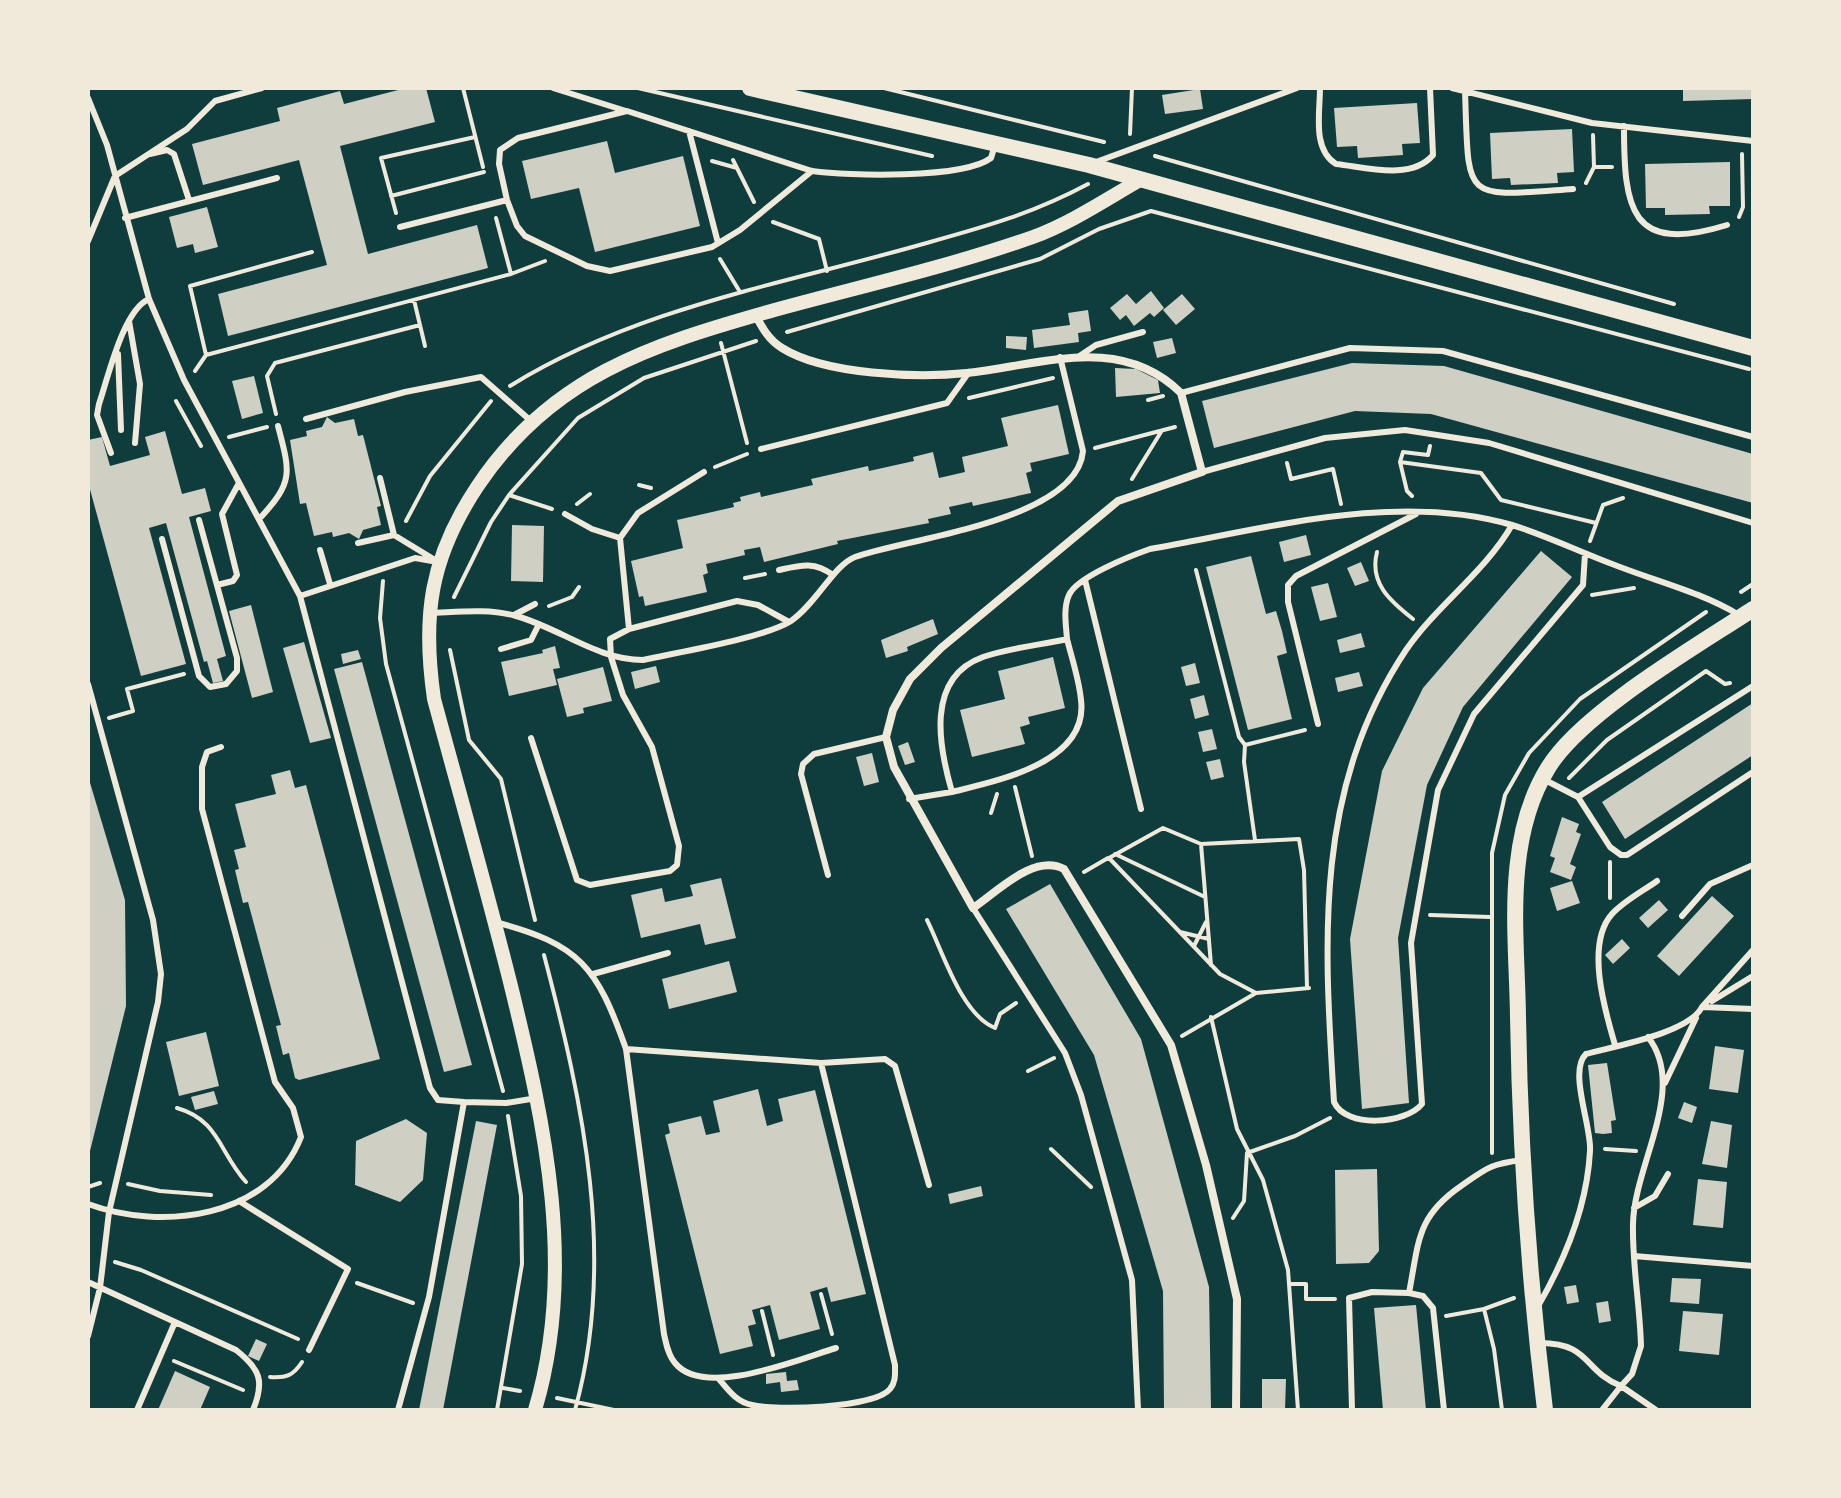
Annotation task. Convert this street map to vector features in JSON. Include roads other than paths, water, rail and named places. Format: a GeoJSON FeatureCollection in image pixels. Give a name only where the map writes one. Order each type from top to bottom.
{"type":"FeatureCollection","features":[{"type":"Feature","properties":{"kind":"main road"},"geometry":{"type":"LineString","coordinates":[[750,88],[995,141],[1089,165],[1753,348]]}},
{"type":"Feature","properties":{"kind":"main road"},"geometry":{"type":"LineString","coordinates":[[1545,1410],[1531,1292],[1522,1160],[1518,860],[1524,821],[1542,779],[1567,744],[1593,719],[1748,613]]}},
{"type":"Feature","properties":{"kind":"street"},"geometry":{"type":"LineString","coordinates":[[535,1410],[550,1339],[555,1278],[555,1215],[537,1098],[495,922],[434,699],[427,652],[429,613],[438,562],[467,502],[497,457],[531,421],[558,399],[634,355],[756,316],[1034,236],[1140,180]]}},
{"type":"Feature","properties":{"kind":"street"},"geometry":{"type":"LineString","coordinates":[[756,316],[768,337],[800,357],[826,364],[861,370],[969,372],[1060,357],[1078,357],[1139,364],[1181,393],[1202,472],[1118,501],[910,679],[893,710],[886,737],[894,767],[909,799],[973,908],[1040,865],[1055,864],[1072,879],[1171,1045],[1221,1226],[1237,1299],[1236,1410]]}},
{"type":"Feature","properties":{"kind":"lane"},"geometry":{"type":"LineString","coordinates":[[88,241],[115,176],[187,129],[215,101],[262,88]]}},
{"type":"Feature","properties":{"kind":"lane"},"geometry":{"type":"LineString","coordinates":[[553,88],[812,171],[868,176],[974,166],[991,158],[995,141]]}},
{"type":"Feature","properties":{"kind":"lane"},"geometry":{"type":"LineString","coordinates":[[1089,165],[1297,88]]}},
{"type":"Feature","properties":{"kind":"lane"},"geometry":{"type":"LineString","coordinates":[[1320,88],[1320,145],[1329,160],[1336,164],[1401,170],[1420,166],[1433,155],[1430,88]]}},
{"type":"Feature","properties":{"kind":"lane"},"geometry":{"type":"LineString","coordinates":[[1452,88],[1592,123],[1753,141]]}},
{"type":"Feature","properties":{"kind":"lane"},"geometry":{"type":"LineString","coordinates":[[1465,91],[1470,176],[1484,191],[1496,194],[1573,189]]}},
{"type":"Feature","properties":{"kind":"lane"},"geometry":{"type":"LineString","coordinates":[[88,98],[115,176],[149,299],[184,380],[215,441],[261,517],[300,596],[355,795],[426,1078],[438,1100],[506,1103],[537,1098]]}},
{"type":"Feature","properties":{"kind":"lane"},"geometry":{"type":"LineString","coordinates":[[627,111],[505,143],[500,150],[499,164],[507,200],[517,226],[525,236],[587,266],[610,271],[715,245],[740,230],[812,171]]}},
{"type":"Feature","properties":{"kind":"lane"},"geometry":{"type":"LineString","coordinates":[[1624,126],[1626,177],[1638,220],[1660,232],[1675,233],[1704,232],[1727,225]]}},
{"type":"Feature","properties":{"kind":"lane"},"geometry":{"type":"LineString","coordinates":[[689,131],[715,245]]}},
{"type":"Feature","properties":{"kind":"lane"},"geometry":{"type":"LineString","coordinates":[[147,154],[167,150],[174,154],[189,200]]}},
{"type":"Feature","properties":{"kind":"lane"},"geometry":{"type":"LineString","coordinates":[[125,218],[277,178]]}},
{"type":"Feature","properties":{"kind":"lane"},"geometry":{"type":"LineString","coordinates":[[400,227],[507,200]]}},
{"type":"Feature","properties":{"kind":"lane"},"geometry":{"type":"LineString","coordinates":[[111,453],[97,415],[129,321],[138,306],[149,299]]}},
{"type":"Feature","properties":{"kind":"lane"},"geometry":{"type":"LineString","coordinates":[[129,321],[140,384],[135,443]]}},
{"type":"Feature","properties":{"kind":"lane"},"geometry":{"type":"LineString","coordinates":[[1078,357],[1096,345],[1143,332]]}},
{"type":"Feature","properties":{"kind":"lane"},"geometry":{"type":"LineString","coordinates":[[119,345],[121,430]]}},
{"type":"Feature","properties":{"kind":"lane"},"geometry":{"type":"LineString","coordinates":[[1181,393],[1350,348],[1443,351],[1753,437]]}},
{"type":"Feature","properties":{"kind":"lane"},"geometry":{"type":"LineString","coordinates":[[429,613],[483,611],[514,615],[611,657],[643,660],[789,622],[821,595],[845,562],[1001,520],[1038,502],[1071,478],[1082,462],[1083,451],[1060,357]]}},
{"type":"Feature","properties":{"kind":"lane"},"geometry":{"type":"LineString","coordinates":[[761,449],[947,403],[969,372]]}},
{"type":"Feature","properties":{"kind":"lane"},"geometry":{"type":"LineString","coordinates":[[306,419],[472,378],[488,380],[531,421]]}},
{"type":"Feature","properties":{"kind":"lane"},"geometry":{"type":"LineString","coordinates":[[261,517],[288,480],[290,471],[278,426]]}},
{"type":"Feature","properties":{"kind":"lane"},"geometry":{"type":"LineString","coordinates":[[1202,472],[1284,448],[1383,430],[1460,437],[1753,523]]}},
{"type":"Feature","properties":{"kind":"lane"},"geometry":{"type":"LineString","coordinates":[[629,629],[620,538],[638,513],[704,472]]}},
{"type":"Feature","properties":{"kind":"lane"},"geometry":{"type":"LineString","coordinates":[[380,478],[396,536]]}},
{"type":"Feature","properties":{"kind":"lane"},"geometry":{"type":"LineString","coordinates":[[217,585],[233,581],[237,575],[222,514],[239,483]]}},
{"type":"Feature","properties":{"kind":"lane"},"geometry":{"type":"LineString","coordinates":[[1318,724],[1288,602],[1288,585],[1296,576],[1419,512]]}},
{"type":"Feature","properties":{"kind":"lane"},"geometry":{"type":"LineString","coordinates":[[909,799],[1013,777],[1044,761],[1075,730],[1082,701],[1067,639],[1066,606],[1069,593],[1085,580],[1150,549],[1345,518],[1419,512],[1512,525],[1660,583],[1748,613]]}},
{"type":"Feature","properties":{"kind":"lane"},"geometry":{"type":"LineString","coordinates":[[565,514],[592,529],[620,538]]}},
{"type":"Feature","properties":{"kind":"lane"},"geometry":{"type":"LineString","coordinates":[[162,539],[197,670],[203,681],[215,687],[226,684],[237,671],[237,658],[199,520]]}},
{"type":"Feature","properties":{"kind":"lane"},"geometry":{"type":"LineString","coordinates":[[1512,525],[1409,647],[1378,698],[1352,756],[1339,808],[1329,884],[1327,987],[1334,1102],[1340,1113],[1353,1120],[1399,1116],[1415,1112],[1422,1104],[1411,943],[1438,790],[1474,714],[1583,585],[1585,554]]}},
{"type":"Feature","properties":{"kind":"lane"},"geometry":{"type":"LineString","coordinates":[[358,543],[396,536],[438,562]]}},
{"type":"Feature","properties":{"kind":"lane"},"geometry":{"type":"LineString","coordinates":[[320,550],[330,584]]}},
{"type":"Feature","properties":{"kind":"lane"},"geometry":{"type":"LineString","coordinates":[[300,596],[415,558],[438,562]]}},
{"type":"Feature","properties":{"kind":"lane"},"geometry":{"type":"LineString","coordinates":[[779,570],[808,564],[823,567],[833,575]]}},
{"type":"Feature","properties":{"kind":"lane"},"geometry":{"type":"LineString","coordinates":[[1085,580],[1141,809]]}},
{"type":"Feature","properties":{"kind":"lane"},"geometry":{"type":"LineString","coordinates":[[531,738],[577,880],[590,885],[670,871],[677,865],[679,846],[652,747],[623,695],[611,657],[610,639],[629,629],[737,601],[758,605],[789,622]]}},
{"type":"Feature","properties":{"kind":"lane"},"geometry":{"type":"LineString","coordinates":[[514,615],[535,604]]}},
{"type":"Feature","properties":{"kind":"lane"},"geometry":{"type":"LineString","coordinates":[[501,649],[531,640],[539,624]]}},
{"type":"Feature","properties":{"kind":"lane"},"geometry":{"type":"LineString","coordinates":[[952,792],[938,725],[943,701],[955,678],[969,663],[984,656],[1067,639]]}},
{"type":"Feature","properties":{"kind":"lane"},"geometry":{"type":"LineString","coordinates":[[88,684],[153,920],[161,974],[109,1212],[100,1288],[88,1336]]}},
{"type":"Feature","properties":{"kind":"lane"},"geometry":{"type":"LineString","coordinates":[[1578,797],[1753,686]]}},
{"type":"Feature","properties":{"kind":"lane"},"geometry":{"type":"LineString","coordinates":[[828,875],[801,774],[803,764],[814,754],[886,737]]}},
{"type":"Feature","properties":{"kind":"lane"},"geometry":{"type":"LineString","coordinates":[[88,1204],[137,1218],[168,1218],[239,1201],[256,1192],[292,1156],[301,1137],[301,1127],[275,1082],[202,809],[202,767],[207,752],[221,747]]}},
{"type":"Feature","properties":{"kind":"lane"},"geometry":{"type":"LineString","coordinates":[[1542,779],[1578,797],[1610,847],[1621,855],[1627,855],[1753,772]]}},
{"type":"Feature","properties":{"kind":"lane"},"geometry":{"type":"LineString","coordinates":[[1682,916],[1710,884],[1753,865]]}},
{"type":"Feature","properties":{"kind":"lane"},"geometry":{"type":"LineString","coordinates":[[1615,1045],[1598,970],[1602,936],[1610,916],[1657,881]]}},
{"type":"Feature","properties":{"kind":"lane"},"geometry":{"type":"LineString","coordinates":[[973,908],[1065,1053],[1081,1095],[1135,1293],[1138,1410]]}},
{"type":"Feature","properties":{"kind":"lane"},"geometry":{"type":"LineString","coordinates":[[495,922],[539,933],[568,948],[593,974],[626,1049],[668,1348],[673,1361],[689,1374],[719,1379],[836,1348]]}},
{"type":"Feature","properties":{"kind":"lane"},"geometry":{"type":"LineString","coordinates":[[1602,1410],[1632,1374],[1641,1346],[1640,1297],[1634,1256],[1634,1208],[1665,1084],[1702,1007],[1753,950]]}},
{"type":"Feature","properties":{"kind":"lane"},"geometry":{"type":"LineString","coordinates":[[593,974],[668,953]]}},
{"type":"Feature","properties":{"kind":"lane"},"geometry":{"type":"LineString","coordinates":[[1702,1007],[1753,976]]}},
{"type":"Feature","properties":{"kind":"lane"},"geometry":{"type":"LineString","coordinates":[[1702,1007],[1753,1009]]}},
{"type":"Feature","properties":{"kind":"lane"},"geometry":{"type":"LineString","coordinates":[[1534,1315],[1573,1241],[1591,1149],[1580,1077],[1581,1058],[1696,1018]]}},
{"type":"Feature","properties":{"kind":"lane"},"geometry":{"type":"LineString","coordinates":[[1648,1037],[1660,1052],[1665,1084]]}},
{"type":"Feature","properties":{"kind":"lane"},"geometry":{"type":"LineString","coordinates":[[626,1049],[821,1063],[885,1059],[895,1066],[929,1185]]}},
{"type":"Feature","properties":{"kind":"lane"},"geometry":{"type":"LineString","coordinates":[[719,1379],[736,1399],[750,1405],[778,1409],[871,1401],[889,1390],[894,1383],[895,1365],[821,1063]]}},
{"type":"Feature","properties":{"kind":"lane"},"geometry":{"type":"LineString","coordinates":[[398,1410],[426,1307],[464,1102]]}},
{"type":"Feature","properties":{"kind":"lane"},"geometry":{"type":"LineString","coordinates":[[1409,1293],[1422,1229],[1436,1204],[1492,1164],[1522,1160]]}},
{"type":"Feature","properties":{"kind":"lane"},"geometry":{"type":"LineString","coordinates":[[1634,1208],[1655,1196],[1668,1174]]}},
{"type":"Feature","properties":{"kind":"lane"},"geometry":{"type":"LineString","coordinates":[[239,1201],[346,1266],[345,1279],[310,1348]]}},
{"type":"Feature","properties":{"kind":"lane"},"geometry":{"type":"LineString","coordinates":[[1634,1256],[1753,1266]]}},
{"type":"Feature","properties":{"kind":"lane"},"geometry":{"type":"LineString","coordinates":[[88,1282],[236,1350],[254,1364],[261,1376],[261,1391],[253,1410]]}},
{"type":"Feature","properties":{"kind":"lane"},"geometry":{"type":"LineString","coordinates":[[1352,1410],[1349,1298],[1372,1292],[1409,1293],[1428,1300],[1436,1318],[1444,1410]]}},
{"type":"Feature","properties":{"kind":"lane"},"geometry":{"type":"LineString","coordinates":[[137,1410],[175,1322]]}},
{"type":"Feature","properties":{"kind":"lane"},"geometry":{"type":"LineString","coordinates":[[1537,1343],[1569,1345],[1580,1351],[1606,1380],[1621,1386],[1656,1410]]}}]}
